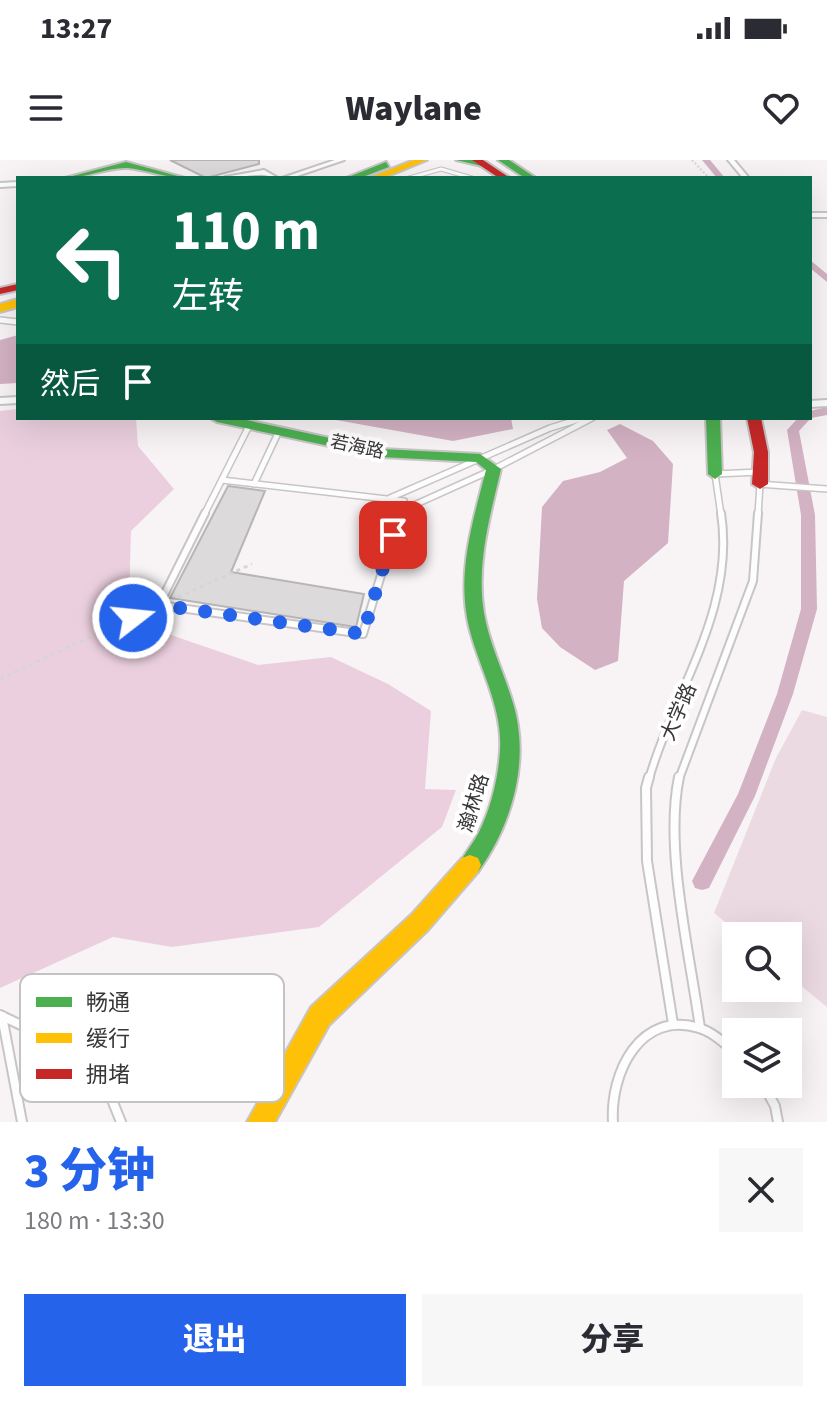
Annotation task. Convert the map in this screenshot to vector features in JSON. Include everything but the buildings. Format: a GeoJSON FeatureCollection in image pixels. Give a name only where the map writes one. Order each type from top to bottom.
{"type":"FeatureCollection","features":[{"type":"Feature","properties":{"kind":"main road"},"geometry":{"type":"LineString","coordinates":[[356,176],[398,160]]}},
{"type":"Feature","properties":{"kind":"main road"},"geometry":{"type":"LineString","coordinates":[[379,176],[422,160]]}},
{"type":"Feature","properties":{"kind":"main road"},"geometry":{"type":"LineString","coordinates":[[461,160],[500,176]]}},
{"type":"Feature","properties":{"kind":"main road"},"geometry":{"type":"LineString","coordinates":[[503,160],[528,176]]}},
{"type":"Feature","properties":{"kind":"main road"},"geometry":{"type":"LineString","coordinates":[[79,176],[126,165],[172,176]]}},
{"type":"Feature","properties":{"kind":"main road","name":"若海路"},"geometry":{"type":"LineString","coordinates":[[228,420],[405,457],[487,464]]}},
{"type":"Feature","properties":{"kind":"main road","name":"大学路"},"geometry":{"type":"LineString","coordinates":[[713,420],[715,474]]}},
{"type":"Feature","properties":{"kind":"main road","name":"大学路"},"geometry":{"type":"LineString","coordinates":[[754,420],[761,478]]}},
{"type":"Feature","properties":{"kind":"main road","name":"瀚林路"},"geometry":{"type":"LineString","coordinates":[[284,1080],[320,1016],[420,922],[483,850],[505,789],[510,733],[475,613],[474,546],[487,464]]}},
{"type":"Feature","properties":{"kind":"main road","name":"瀚林路"},"geometry":{"type":"LineString","coordinates":[[260,1122],[271,1102]]}},
{"type":"Feature","properties":{"kind":"street"},"geometry":{"type":"LineString","coordinates":[[291,176],[341,160]]}},
{"type":"Feature","properties":{"kind":"street"},"geometry":{"type":"LineString","coordinates":[[731,160],[744,176]]}},
{"type":"Feature","properties":{"kind":"street"},"geometry":{"type":"LineString","coordinates":[[235,176],[264,172],[271,176]]}},
{"type":"Feature","properties":{"kind":"lane"},"geometry":{"type":"LineString","coordinates":[[417,176],[443,169],[477,167]]}},
{"type":"Feature","properties":{"kind":"lane"},"geometry":{"type":"LineString","coordinates":[[401,511],[487,464],[579,420]]}},
{"type":"Feature","properties":{"kind":"lane"},"geometry":{"type":"LineString","coordinates":[[387,499],[487,464],[587,420]]}},
{"type":"Feature","properties":{"kind":"lane"},"geometry":{"type":"LineString","coordinates":[[222,480],[404,501],[363,634],[159,605],[250,424]]}},
{"type":"Feature","properties":{"kind":"lane"},"geometry":{"type":"LineString","coordinates":[[254,484],[279,431]]}},
{"type":"Feature","properties":{"kind":"lane"},"geometry":{"type":"LineString","coordinates":[[715,474],[827,489]]}},
{"type":"Feature","properties":{"kind":"lane","name":"大学路"},"geometry":{"type":"LineString","coordinates":[[673,1024],[647,861],[646,788],[659,743],[696,667],[709,629],[726,545],[715,474]]}},
{"type":"Feature","properties":{"kind":"lane","name":"大学路"},"geometry":{"type":"LineString","coordinates":[[700,1028],[677,860],[674,801],[682,762],[753,581],[761,478]]}},
{"type":"Feature","properties":{"kind":"lane"},"geometry":{"type":"LineString","coordinates":[[1,1015],[22,1122]]}},
{"type":"Feature","properties":{"kind":"lane"},"geometry":{"type":"LineString","coordinates":[[1,1015],[20,1024]]}},
{"type":"Feature","properties":{"kind":"lane"},"geometry":{"type":"LineString","coordinates":[[613,1122],[615,1085],[628,1049],[650,1032],[673,1024],[700,1028],[722,1043]]}},
{"type":"Feature","properties":{"kind":"lane"},"geometry":{"type":"LineString","coordinates":[[771,1098],[778,1122]]}},
{"type":"Feature","properties":{"kind":"lane"},"geometry":{"type":"LineString","coordinates":[[113,1102],[121,1122]]}},
{"type":"Feature","properties":{"kind":"path"},"geometry":{"type":"LineString","coordinates":[[692,160],[707,176]]}},
{"type":"Feature","properties":{"kind":"path"},"geometry":{"type":"LineString","coordinates":[[0,679],[252,564]]}},
{"type":"Feature","properties":{"kind":"shaded area"},"geometry":{"type":"Polygon","coordinates":[[[16,336],[16,383],[0,384],[0,340],[16,336]]]}},
{"type":"Feature","properties":{"kind":"shaded area"},"geometry":{"type":"Polygon","coordinates":[[[16,409],[16,420],[136,420],[138,446],[174,489],[131,531],[129,601],[142,625],[258,665],[331,657],[388,684],[431,711],[425,789],[456,790],[442,827],[319,927],[172,947],[113,937],[31,974],[20,974],[20,979],[0,988],[0,411],[16,409]]]}},
{"type":"Feature","properties":{"kind":"shaded area"},"geometry":{"type":"Polygon","coordinates":[[[336,420],[511,420],[513,429],[453,441],[336,420]]]}},
{"type":"Feature","properties":{"kind":"shaded area"},"geometry":{"type":"Polygon","coordinates":[[[620,424],[653,441],[673,464],[668,543],[624,581],[618,661],[595,670],[560,647],[542,628],[537,599],[542,507],[563,481],[600,472],[627,458],[607,430],[620,424]]]}},
{"type":"Feature","properties":{"kind":"shaded area"},"geometry":{"type":"Polygon","coordinates":[[[802,710],[827,717],[827,1007],[802,986],[802,922],[725,922],[714,913],[776,758],[802,710]]]}},
{"type":"Feature","properties":{"kind":"waterway"},"geometry":{"type":"LineString","coordinates":[[706,160],[719,176]]}},
{"type":"Feature","properties":{"kind":"waterway"},"geometry":{"type":"LineString","coordinates":[[812,265],[827,279]]}},
{"type":"Feature","properties":{"kind":"waterway"},"geometry":{"type":"LineString","coordinates":[[812,415],[827,411]]}},
{"type":"Feature","properties":{"kind":"waterway"},"geometry":{"type":"LineString","coordinates":[[702,881],[746,796],[785,694],[809,609],[808,515],[793,430],[803,420]]}},
{"type":"Feature","properties":{"kind":"traffic: fast"},"geometry":{"type":"LineString","coordinates":[[461,160],[482,163]]}},
{"type":"Feature","properties":{"kind":"traffic: fast"},"geometry":{"type":"LineString","coordinates":[[503,160],[528,176]]}},
{"type":"Feature","properties":{"kind":"traffic: fast"},"geometry":{"type":"LineString","coordinates":[[79,176],[126,165],[172,176]]}},
{"type":"Feature","properties":{"kind":"traffic: fast"},"geometry":{"type":"LineString","coordinates":[[356,176],[386,165]]}},
{"type":"Feature","properties":{"kind":"traffic: fast"},"geometry":{"type":"LineString","coordinates":[[226,420],[381,453],[480,458],[494,469],[474,559],[473,596],[478,629],[507,717],[509,765],[495,820],[470,865]]}},
{"type":"Feature","properties":{"kind":"traffic: fast"},"geometry":{"type":"LineString","coordinates":[[713,420],[715,474]]}},
{"type":"Feature","properties":{"kind":"traffic: slow"},"geometry":{"type":"LineString","coordinates":[[379,176],[422,160]]}},
{"type":"Feature","properties":{"kind":"traffic: slow"},"geometry":{"type":"LineString","coordinates":[[0,308],[16,304]]}},
{"type":"Feature","properties":{"kind":"traffic: slow"},"geometry":{"type":"LineString","coordinates":[[284,1080],[320,1016],[420,922],[470,865]]}},
{"type":"Feature","properties":{"kind":"traffic: slow"},"geometry":{"type":"LineString","coordinates":[[260,1122],[271,1102]]}},
{"type":"Feature","properties":{"kind":"traffic: jam"},"geometry":{"type":"LineString","coordinates":[[477,160],[502,176]]}},
{"type":"Feature","properties":{"kind":"traffic: jam"},"geometry":{"type":"LineString","coordinates":[[0,291],[16,287]]}},
{"type":"Feature","properties":{"kind":"traffic: jam"},"geometry":{"type":"LineString","coordinates":[[754,420],[761,452],[760,484]]}},
{"type":"Feature","properties":{"kind":"route"},"geometry":{"type":"LineString","coordinates":[[133,618],[159,605],[363,634],[393,535]]}}]}
